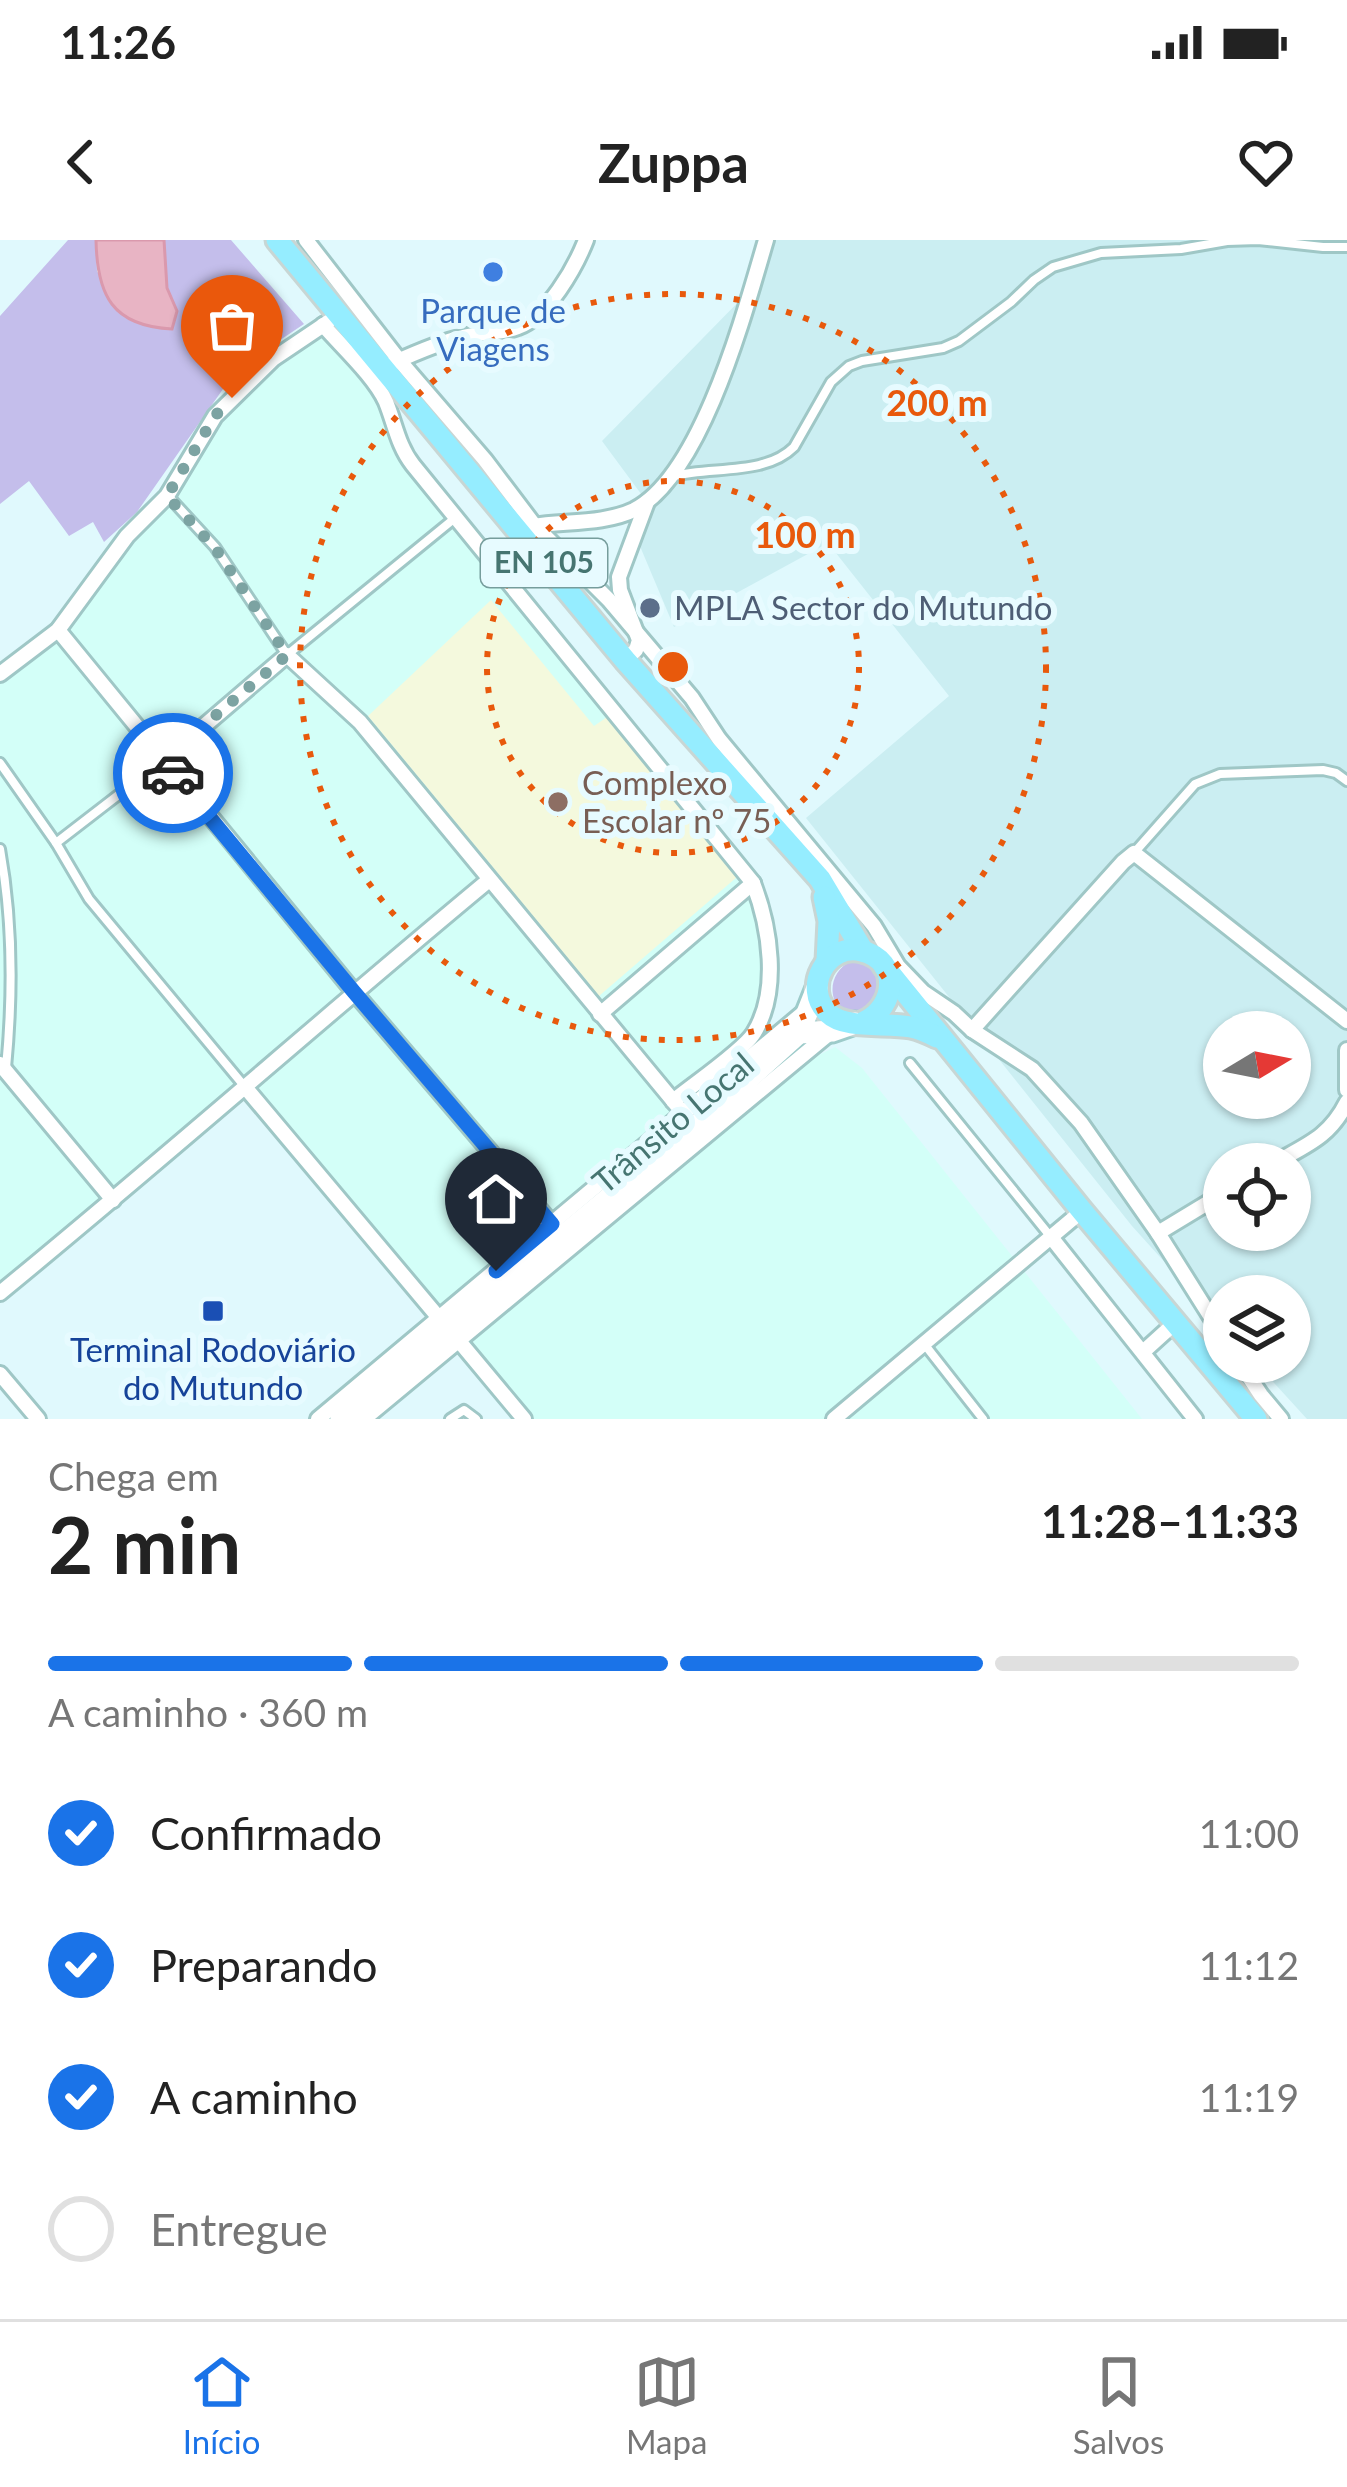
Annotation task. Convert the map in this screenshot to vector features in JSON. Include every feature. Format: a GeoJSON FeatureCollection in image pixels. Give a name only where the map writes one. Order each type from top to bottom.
{"type":"FeatureCollection","features":[{"type":"Feature","properties":{"kind":"main road","name":"EN 105"},"geometry":{"type":"LineString","coordinates":[[277,240],[331,320],[391,364],[527,529],[625,660],[820,879],[863,951]]}},
{"type":"Feature","properties":{"kind":"main road"},"geometry":{"type":"LineString","coordinates":[[820,879],[829,921],[827,962]]}},
{"type":"Feature","properties":{"kind":"main road"},"geometry":{"type":"LineString","coordinates":[[341,1419],[799,1034],[820,971],[837,954],[850,950],[863,951],[884,966],[1256,1419]]}},
{"type":"Feature","properties":{"kind":"main road"},"geometry":{"type":"LineString","coordinates":[[799,1034],[860,1023],[883,1010],[890,988],[884,966]]}},
{"type":"Feature","properties":{"kind":"main road"},"geometry":{"type":"LineString","coordinates":[[817,988],[820,1002],[841,1021],[911,1027],[944,1040]]}},
{"type":"Feature","properties":{"kind":"street"},"geometry":{"type":"LineString","coordinates":[[306,240],[391,364],[456,338],[517,328],[531,320],[576,264],[586,240]]}},
{"type":"Feature","properties":{"kind":"street"},"geometry":{"type":"LineString","coordinates":[[527,529],[630,512],[673,476],[701,426],[743,320],[766,240]]}},
{"type":"Feature","properties":{"kind":"street"},"geometry":{"type":"LineString","coordinates":[[0,674],[58,630],[127,536],[167,496],[215,416],[273,359],[331,320],[386,402],[404,454],[754,883],[770,968],[766,1006],[753,1036],[673,1101]]}},
{"type":"Feature","properties":{"kind":"street"},"geometry":{"type":"LineString","coordinates":[[625,660],[639,640],[619,577],[647,502]]}},
{"type":"Feature","properties":{"kind":"street"},"geometry":{"type":"LineString","coordinates":[[527,529],[609,600],[874,926],[898,966],[923,992],[1032,1070],[1081,1123],[1203,1305]]}},
{"type":"Feature","properties":{"kind":"street"},"geometry":{"type":"LineString","coordinates":[[58,630],[354,992],[552,1224]]}},
{"type":"Feature","properties":{"kind":"street"},"geometry":{"type":"LineString","coordinates":[[163,760],[287,655],[360,722],[684,1114]]}},
{"type":"Feature","properties":{"kind":"street"},"geometry":{"type":"LineString","coordinates":[[972,1030],[1134,853],[1347,1021]]}},
{"type":"Feature","properties":{"kind":"street"},"geometry":{"type":"LineString","coordinates":[[0,1292],[489,880]]}},
{"type":"Feature","properties":{"kind":"street"},"geometry":{"type":"LineString","coordinates":[[600,1014],[754,883]]}},
{"type":"Feature","properties":{"kind":"street","name":"Trânsito Local"},"geometry":{"type":"LineString","coordinates":[[318,1419],[806,1009]]}},
{"type":"Feature","properties":{"kind":"street"},"geometry":{"type":"LineString","coordinates":[[364,1419],[832,1030]]}},
{"type":"Feature","properties":{"kind":"street"},"geometry":{"type":"LineString","coordinates":[[1347,1050],[1347,1090]]}},
{"type":"Feature","properties":{"kind":"street"},"geometry":{"type":"LineString","coordinates":[[2,1070],[113,1200]]}},
{"type":"Feature","properties":{"kind":"street"},"geometry":{"type":"LineString","coordinates":[[245,1088],[439,1318]]}},
{"type":"Feature","properties":{"kind":"street"},"geometry":{"type":"LineString","coordinates":[[1308,1143],[1335,1125],[1347,1102]]}},
{"type":"Feature","properties":{"kind":"street"},"geometry":{"type":"LineString","coordinates":[[1158,1233],[1203,1206]]}},
{"type":"Feature","properties":{"kind":"street"},"geometry":{"type":"LineString","coordinates":[[834,1419],[1082,1210]]}},
{"type":"Feature","properties":{"kind":"street"},"geometry":{"type":"LineString","coordinates":[[1052,1237],[1195,1419]]}},
{"type":"Feature","properties":{"kind":"street"},"geometry":{"type":"LineString","coordinates":[[1143,1352],[1175,1323]]}},
{"type":"Feature","properties":{"kind":"street"},"geometry":{"type":"LineString","coordinates":[[459,1341],[524,1419]]}},
{"type":"Feature","properties":{"kind":"street"},"geometry":{"type":"LineString","coordinates":[[0,1374],[38,1419]]}},
{"type":"Feature","properties":{"kind":"street"},"geometry":{"type":"LineString","coordinates":[[1254,1383],[1281,1419]]}},
{"type":"Feature","properties":{"kind":"lane"},"geometry":{"type":"LineString","coordinates":[[673,476],[754,465],[786,455],[831,382],[849,366],[943,349],[1053,267],[1101,254],[1227,242],[1347,247]]}},
{"type":"Feature","properties":{"kind":"lane"},"geometry":{"type":"LineString","coordinates":[[167,496],[215,548],[287,655],[455,518]]}},
{"type":"Feature","properties":{"kind":"lane"},"geometry":{"type":"LineString","coordinates":[[56,843],[163,760]]}},
{"type":"Feature","properties":{"kind":"lane"},"geometry":{"type":"LineString","coordinates":[[0,764],[89,899],[245,1088]]}},
{"type":"Feature","properties":{"kind":"lane"},"geometry":{"type":"LineString","coordinates":[[1134,853],[1195,784],[1207,777],[1323,770],[1347,781]]}},
{"type":"Feature","properties":{"kind":"lane"},"geometry":{"type":"LineString","coordinates":[[0,849],[12,1009],[2,1070]]}},
{"type":"Feature","properties":{"kind":"lane"},"geometry":{"type":"LineString","coordinates":[[910,1063],[1052,1237]]}},
{"type":"Feature","properties":{"kind":"lane"},"geometry":{"type":"LineString","coordinates":[[924,1344],[983,1419]]}},
{"type":"Feature","properties":{"kind":"lane"},"geometry":{"type":"LineString","coordinates":[[450,1419],[464,1410],[476,1419]]}},
{"type":"Feature","properties":{"kind":"shaded area"},"geometry":{"type":"Polygon","coordinates":[[[68,240],[96,240],[97,272],[177,311],[167,288],[164,240],[231,240],[304,324],[237,369],[137,512],[104,542],[93,522],[69,536],[29,481],[0,504],[0,316],[68,240]]]}},
{"type":"Feature","properties":{"kind":"shaded area"},"geometry":{"type":"Polygon","coordinates":[[[96,240],[164,240],[167,288],[177,311],[172,329],[135,322],[112,304],[100,277],[96,240]]]}},
{"type":"Feature","properties":{"kind":"shaded area"},"geometry":{"type":"Polygon","coordinates":[[[766,240],[1347,240],[1347,1419],[1307,1419],[1274,1383],[1311,1383],[1311,1275],[1203,1275],[1203,1305],[1132,1226],[806,818],[949,696],[828,543],[674,627],[634,532],[647,502],[602,441],[752,288],[766,240]]]}},
{"type":"Feature","properties":{"kind":"shaded area"},"geometry":{"type":"Polygon","coordinates":[[[323,325],[378,389],[399,443],[744,869],[770,968],[753,1037],[674,1101],[684,1114],[439,1318],[245,1088],[0,1292],[0,674],[58,630],[215,416],[323,325]]]}},
{"type":"Feature","properties":{"kind":"shaded area","name":"Complexo Escolar nº 75"},"geometry":{"type":"Polygon","coordinates":[[[491,600],[594,726],[610,715],[737,877],[599,996],[368,716],[491,600]]]}},
{"type":"Feature","properties":{"kind":"shaded area"},"geometry":{"type":"Polygon","coordinates":[[[853,960],[878,969],[880,1002],[851,1013],[837,1004],[833,986],[842,967],[853,960]]]}},
{"type":"Feature","properties":{"kind":"shaded area"},"geometry":{"type":"Polygon","coordinates":[[[835,1047],[862,1068],[1142,1419],[524,1419],[459,1341],[811,1059],[835,1047]]]}},
{"type":"Feature","properties":{"kind":"way so far"},"geometry":{"type":"LineString","coordinates":[[173,773],[163,760],[287,655],[215,548],[167,496],[215,416],[232,398]]}},
{"type":"Feature","properties":{"kind":"place","name":"Parque de Viagens"},"geometry":{"type":"Point","coordinates":[493,272]}},
{"type":"Feature","properties":{"kind":"place","name":"MPLA Sector do Mutundo"},"geometry":{"type":"Point","coordinates":[650,608]}},
{"type":"Feature","properties":{"kind":"place","name":"Complexo Escolar nº 75"},"geometry":{"type":"Point","coordinates":[558,802]}},
{"type":"Feature","properties":{"kind":"place","name":"Terminal Rodoviário do Mutundo"},"geometry":{"type":"Point","coordinates":[213,1311]}},
{"type":"Feature","properties":{"kind":"route"},"geometry":{"type":"LineString","coordinates":[[173,773],[552,1224],[496,1271]]}}]}
